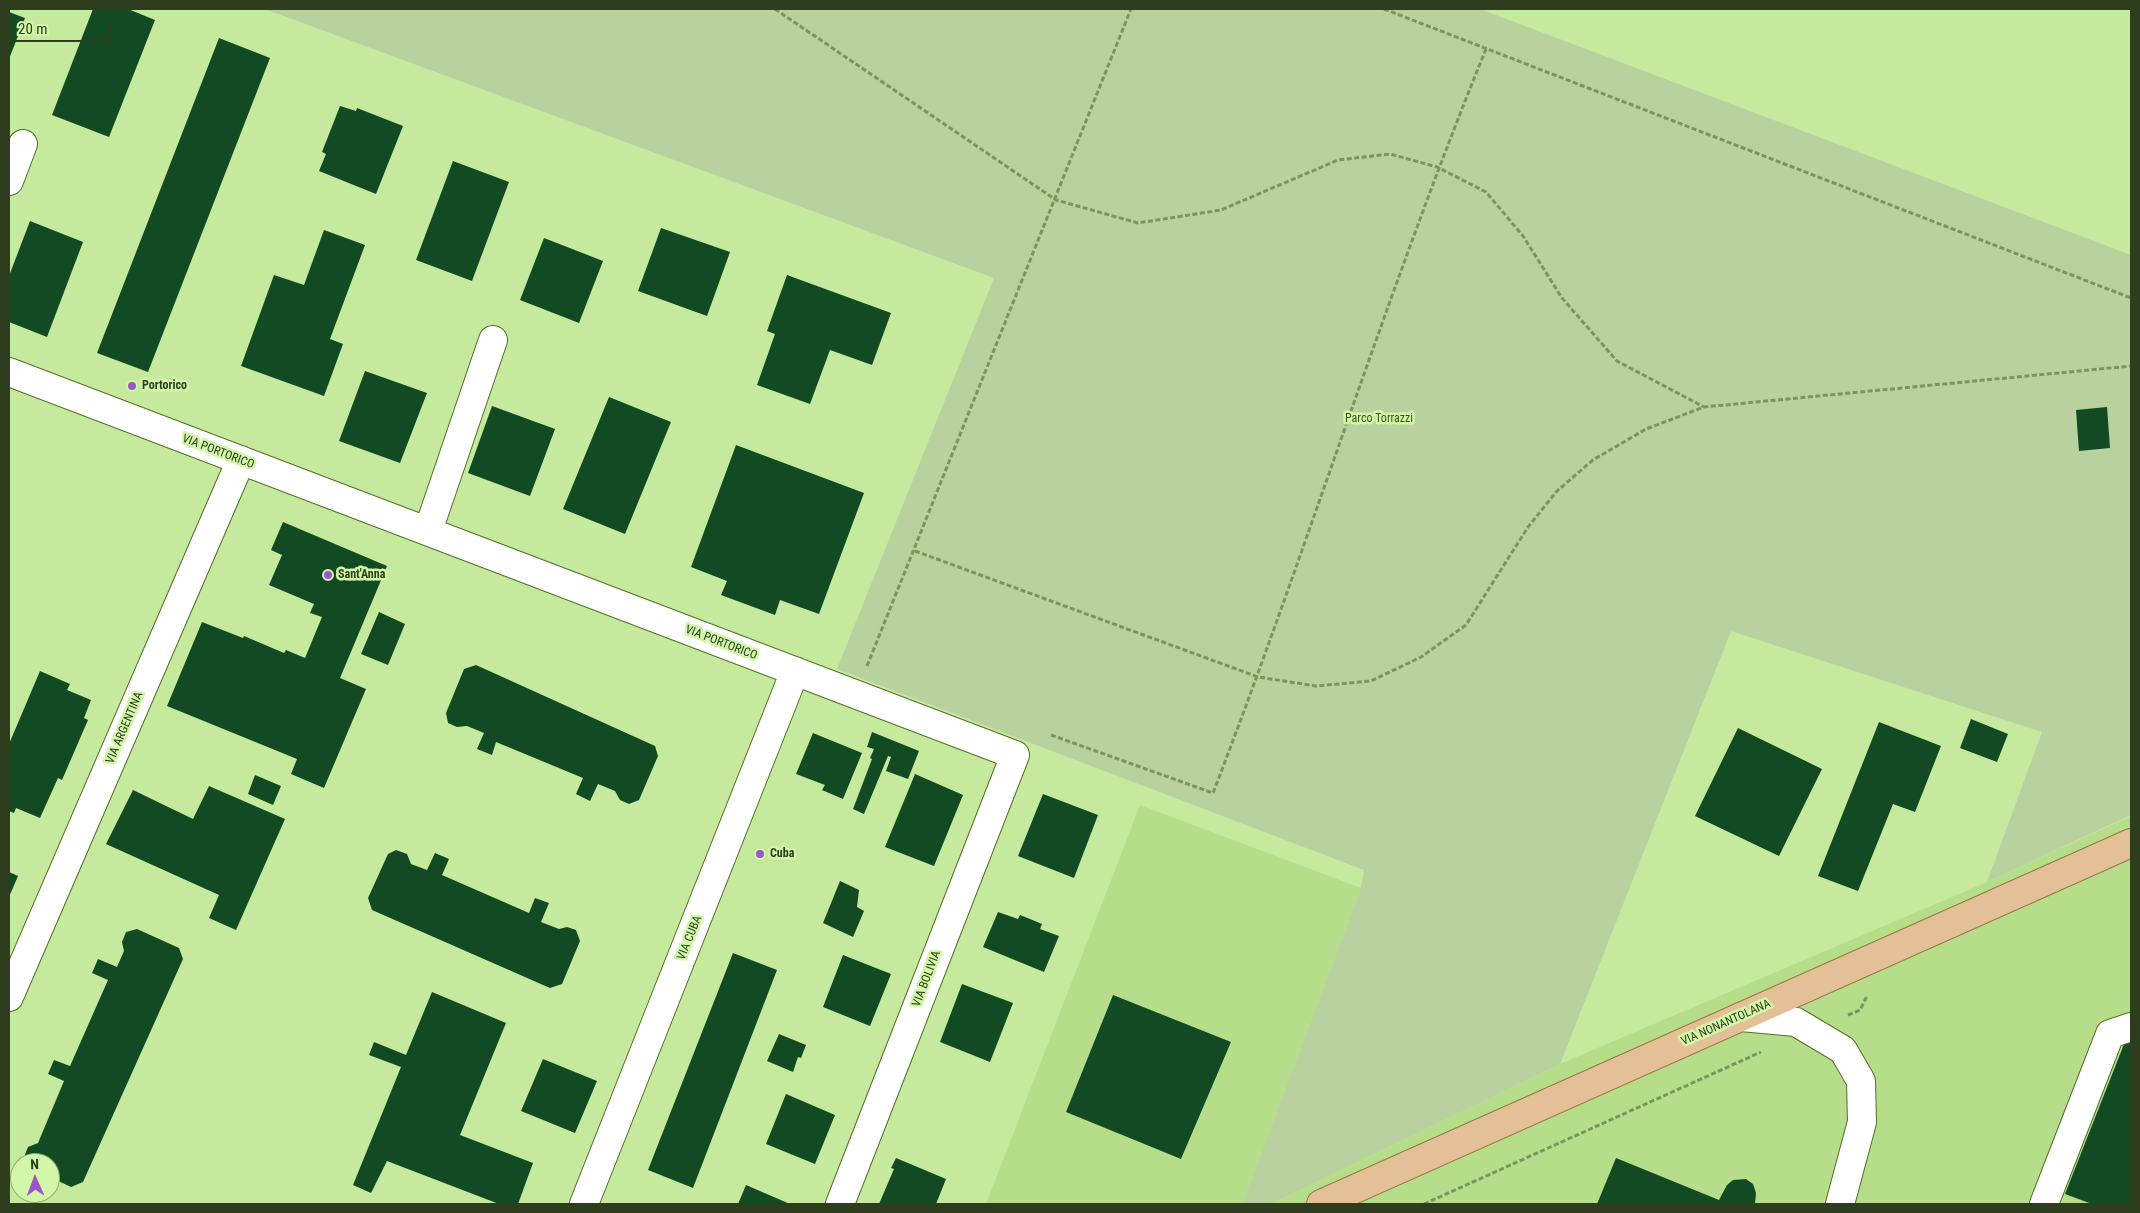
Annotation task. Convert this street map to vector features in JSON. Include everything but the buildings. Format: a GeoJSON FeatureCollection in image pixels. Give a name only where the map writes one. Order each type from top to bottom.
{"type":"FeatureCollection","features":[{"type":"Feature","properties":{"kind":"main road","name":"VIA NONANTOLANA"},"geometry":{"type":"LineString","coordinates":[[1321,1204],[2131,842]]}},
{"type":"Feature","properties":{"kind":"street"},"geometry":{"type":"LineString","coordinates":[[9,181],[23,144]]}},
{"type":"Feature","properties":{"kind":"street"},"geometry":{"type":"LineString","coordinates":[[428,531],[492,340]]}},
{"type":"Feature","properties":{"kind":"street","name":"VIA PORTORICO"},"geometry":{"type":"LineString","coordinates":[[9,372],[1015,755]]}},
{"type":"Feature","properties":{"kind":"street","name":"VIA ARGENTINA"},"geometry":{"type":"LineString","coordinates":[[9,996],[241,460]]}},
{"type":"Feature","properties":{"kind":"street","name":"VIA CUBA"},"geometry":{"type":"LineString","coordinates":[[584,1204],[795,671]]}},
{"type":"Feature","properties":{"kind":"street","name":"VIA BOLIVIA"},"geometry":{"type":"LineString","coordinates":[[840,1204],[1015,755]]}},
{"type":"Feature","properties":{"kind":"street"},"geometry":{"type":"LineString","coordinates":[[1741,1017],[1796,1022],[1843,1050],[1861,1081],[1862,1122],[1840,1204]]}},
{"type":"Feature","properties":{"kind":"street"},"geometry":{"type":"LineString","coordinates":[[2044,1204],[2110,1034],[2131,1027]]}},
{"type":"Feature","properties":{"kind":"path"},"geometry":{"type":"LineString","coordinates":[[775,9],[1056,200],[1138,223],[1221,210],[1338,160],[1390,154],[1438,168],[1486,192],[1523,236],[1562,298],[1617,361],[1704,407]]}},
{"type":"Feature","properties":{"kind":"path"},"geometry":{"type":"LineString","coordinates":[[855,694],[915,551],[1132,9]]}},
{"type":"Feature","properties":{"kind":"path"},"geometry":{"type":"LineString","coordinates":[[1384,9],[2131,298]]}},
{"type":"Feature","properties":{"kind":"path"},"geometry":{"type":"LineString","coordinates":[[1051,735],[1213,793],[1258,677],[1438,168],[1486,49]]}},
{"type":"Feature","properties":{"kind":"path"},"geometry":{"type":"LineString","coordinates":[[915,551],[1258,677],[1316,686],[1371,681],[1421,658],[1466,625],[1528,527],[1557,491],[1593,460],[1646,429],[1704,407],[2131,366]]}},
{"type":"Feature","properties":{"kind":"path"},"geometry":{"type":"LineString","coordinates":[[1810,1030],[1860,1010],[1886,952]]}},
{"type":"Feature","properties":{"kind":"path"},"geometry":{"type":"LineString","coordinates":[[1424,1204],[1765,1050]]}},
{"type":"Feature","properties":{"kind":"shaded area"},"geometry":{"type":"Polygon","coordinates":[[[1140,805],[1361,888],[1242,1204],[986,1204],[1140,805]]]}},
{"type":"Feature","properties":{"kind":"shaded area"},"geometry":{"type":"Polygon","coordinates":[[[2131,816],[2131,1204],[1271,1204],[1560,1064],[1987,882],[2131,816]]]}},
{"type":"Feature","properties":{"kind":"green space","name":"Parco Torrazzi"},"geometry":{"type":"Polygon","coordinates":[[[265,9],[1480,9],[2131,255],[2131,815],[1987,882],[2042,732],[1731,631],[1560,1064],[1271,1204],[1242,1204],[1361,888],[1364,870],[837,669],[994,278],[265,9]]]}},
{"type":"Feature","properties":{"kind":"place","name":"Portorico"},"geometry":{"type":"Point","coordinates":[132,386]}},
{"type":"Feature","properties":{"kind":"place","name":"Sant'Anna"},"geometry":{"type":"Point","coordinates":[328,575]}},
{"type":"Feature","properties":{"kind":"place","name":"Cuba"},"geometry":{"type":"Point","coordinates":[760,854]}}]}
